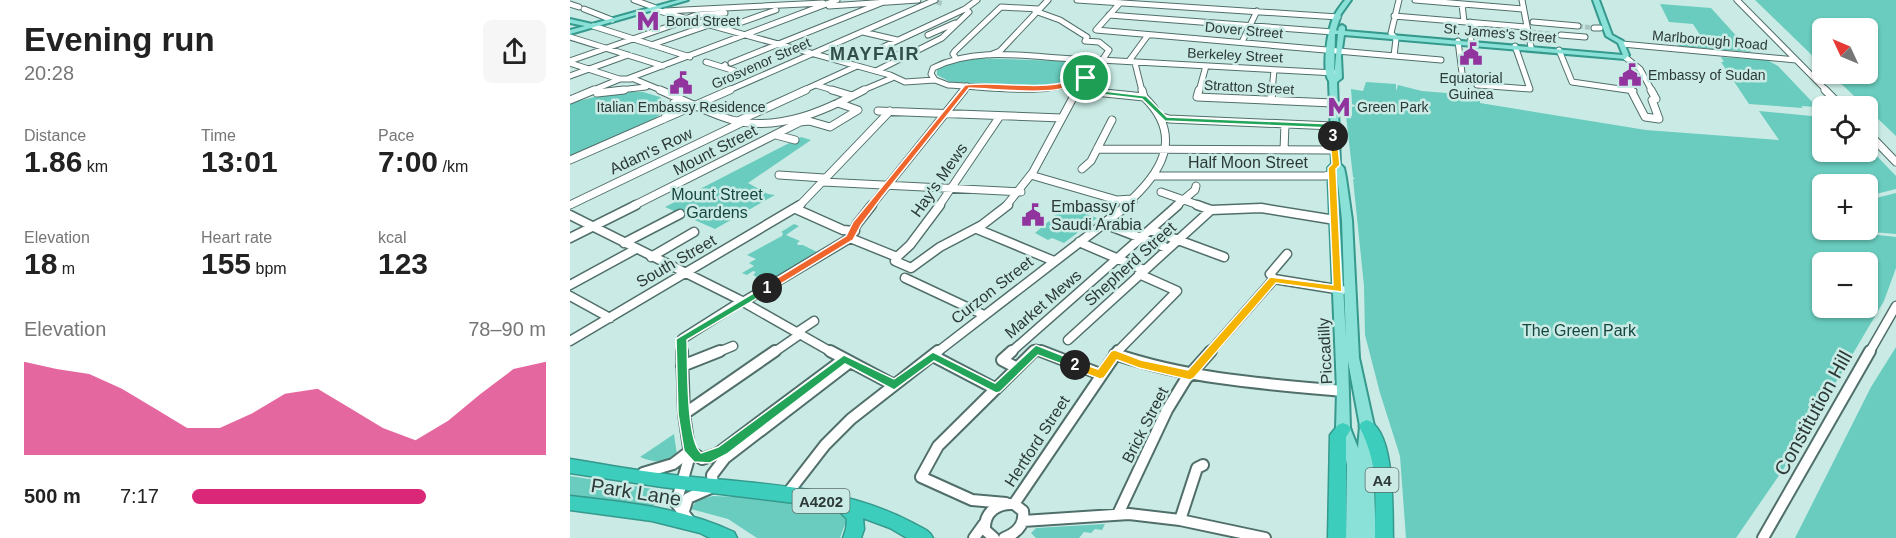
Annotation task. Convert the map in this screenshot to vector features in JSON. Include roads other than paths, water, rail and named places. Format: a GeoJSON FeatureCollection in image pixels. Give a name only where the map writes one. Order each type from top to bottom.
{"type":"FeatureCollection","features":[{"type":"Feature","properties":{"kind":"highway","name":"A4"},"geometry":{"type":"LineString","coordinates":[[1367,426],[1376,436],[1381,467],[1384,538]]}},
{"type":"Feature","properties":{"kind":"highway","name":"A4"},"geometry":{"type":"LineString","coordinates":[[1337,538],[1338,435],[1343,429]]}},
{"type":"Feature","properties":{"kind":"highway","name":"Park Lane"},"geometry":{"type":"LineString","coordinates":[[570,466],[681,483],[787,495],[846,506],[881,516],[924,538]]}},
{"type":"Feature","properties":{"kind":"highway","name":"Park Lane"},"geometry":{"type":"LineString","coordinates":[[570,503],[636,510],[689,519],[718,531],[728,538]]}},
{"type":"Feature","properties":{"kind":"highway","name":"A4202"},"geometry":{"type":"LineString","coordinates":[[846,506],[854,511],[855,516],[852,538]]}},
{"type":"Feature","properties":{"kind":"main road"},"geometry":{"type":"LineString","coordinates":[[570,32],[657,10],[685,0]]}},
{"type":"Feature","properties":{"kind":"main road"},"geometry":{"type":"LineString","coordinates":[[1590,0],[1598,28],[1610,52],[1622,57],[1626,55],[1622,44],[1609,36],[1596,0]]}},
{"type":"Feature","properties":{"kind":"main road","name":"Piccadilly"},"geometry":{"type":"LineString","coordinates":[[1339,73],[1338,17],[1347,2]]}},
{"type":"Feature","properties":{"kind":"main road","name":"Piccadilly"},"geometry":{"type":"LineString","coordinates":[[1343,429],[1347,220],[1336,170],[1333,81],[1330,79],[1329,72],[1329,50],[1347,10],[1347,2]]}},
{"type":"Feature","properties":{"kind":"main road"},"geometry":{"type":"LineString","coordinates":[[570,21],[593,26]]}},
{"type":"Feature","properties":{"kind":"main road","name":"St. James's Street"},"geometry":{"type":"LineString","coordinates":[[1337,32],[1531,47],[1622,57]]}},
{"type":"Feature","properties":{"kind":"main road"},"geometry":{"type":"LineString","coordinates":[[1605,39],[1614,39]]}},
{"type":"Feature","properties":{"kind":"main road","name":"St. James's Street"},"geometry":{"type":"LineString","coordinates":[[1576,52],[1610,52]]}},
{"type":"Feature","properties":{"kind":"main road"},"geometry":{"type":"LineString","coordinates":[[1333,81],[1338,79],[1339,73]]}},
{"type":"Feature","properties":{"kind":"main road","name":"Piccadilly"},"geometry":{"type":"LineString","coordinates":[[1336,170],[1335,220],[1353,358],[1367,426]]}},
{"type":"Feature","properties":{"kind":"main road","name":"A4"},"geometry":{"type":"LineString","coordinates":[[1367,426],[1365,442],[1368,538]]}},
{"type":"Feature","properties":{"kind":"main road","name":"A4"},"geometry":{"type":"LineString","coordinates":[[1343,429],[1351,438],[1354,538]]}},
{"type":"Feature","properties":{"kind":"street"},"geometry":{"type":"LineString","coordinates":[[633,0],[657,10],[890,75],[892,78],[917,83],[934,80],[948,85],[1069,90],[1075,94]]}},
{"type":"Feature","properties":{"kind":"street"},"geometry":{"type":"LineString","coordinates":[[630,79],[837,0]]}},
{"type":"Feature","properties":{"kind":"street"},"geometry":{"type":"LineString","coordinates":[[657,10],[918,0]]}},
{"type":"Feature","properties":{"kind":"street","name":"Grosvenor Street"},"geometry":{"type":"LineString","coordinates":[[570,160],[699,106],[935,0]]}},
{"type":"Feature","properties":{"kind":"street"},"geometry":{"type":"LineString","coordinates":[[906,57],[877,50],[965,9],[977,0]]}},
{"type":"Feature","properties":{"kind":"street"},"geometry":{"type":"LineString","coordinates":[[984,56],[1000,51],[1048,0]]}},
{"type":"Feature","properties":{"kind":"street"},"geometry":{"type":"LineString","coordinates":[[1077,0],[1338,17]]}},
{"type":"Feature","properties":{"kind":"street"},"geometry":{"type":"LineString","coordinates":[[1200,7],[1205,0]]}},
{"type":"Feature","properties":{"kind":"street"},"geometry":{"type":"LineString","coordinates":[[1394,56],[1394,16],[1399,0]]}},
{"type":"Feature","properties":{"kind":"street"},"geometry":{"type":"LineString","coordinates":[[1415,0],[1523,9]]}},
{"type":"Feature","properties":{"kind":"street"},"geometry":{"type":"LineString","coordinates":[[1522,0],[1529,26],[1531,47]]}},
{"type":"Feature","properties":{"kind":"street"},"geometry":{"type":"LineString","coordinates":[[1737,0],[1831,96]]}},
{"type":"Feature","properties":{"kind":"street"},"geometry":{"type":"LineString","coordinates":[[726,65],[883,3]]}},
{"type":"Feature","properties":{"kind":"street"},"geometry":{"type":"LineString","coordinates":[[1109,15],[1120,3]]}},
{"type":"Feature","properties":{"kind":"street"},"geometry":{"type":"LineString","coordinates":[[570,4],[612,20]]}},
{"type":"Feature","properties":{"kind":"street"},"geometry":{"type":"LineString","coordinates":[[1462,4],[1471,43]]}},
{"type":"Feature","properties":{"kind":"street"},"geometry":{"type":"LineString","coordinates":[[955,57],[954,53],[1001,7],[1037,10],[1065,23],[1087,37],[1085,41],[1099,42],[1109,50],[1103,59],[1091,67],[1081,87],[1084,91]]}},
{"type":"Feature","properties":{"kind":"street"},"geometry":{"type":"LineString","coordinates":[[571,64],[696,15],[816,8]]}},
{"type":"Feature","properties":{"kind":"street"},"geometry":{"type":"LineString","coordinates":[[876,71],[942,38],[969,12],[965,9]]}},
{"type":"Feature","properties":{"kind":"street"},"geometry":{"type":"LineString","coordinates":[[725,28],[776,10]]}},
{"type":"Feature","properties":{"kind":"street"},"geometry":{"type":"LineString","coordinates":[[1242,42],[1257,11]]}},
{"type":"Feature","properties":{"kind":"street"},"geometry":{"type":"LineString","coordinates":[[1109,15],[1337,32]]}},
{"type":"Feature","properties":{"kind":"street","name":"Dover Street"},"geometry":{"type":"LineString","coordinates":[[1109,15],[1096,30],[1441,60]]}},
{"type":"Feature","properties":{"kind":"street"},"geometry":{"type":"LineString","coordinates":[[1394,16],[1529,26],[1578,26]]}},
{"type":"Feature","properties":{"kind":"street"},"geometry":{"type":"LineString","coordinates":[[928,35],[959,22]]}},
{"type":"Feature","properties":{"kind":"street"},"geometry":{"type":"LineString","coordinates":[[650,45],[709,25]]}},
{"type":"Feature","properties":{"kind":"street"},"geometry":{"type":"LineString","coordinates":[[593,26],[690,57]]}},
{"type":"Feature","properties":{"kind":"street"},"geometry":{"type":"LineString","coordinates":[[863,32],[898,40]]}},
{"type":"Feature","properties":{"kind":"street"},"geometry":{"type":"LineString","coordinates":[[915,32],[942,38]]}},
{"type":"Feature","properties":{"kind":"street"},"geometry":{"type":"LineString","coordinates":[[1148,35],[1132,62],[1144,98],[1159,115],[1169,119],[1333,126]]}},
{"type":"Feature","properties":{"kind":"street"},"geometry":{"type":"LineString","coordinates":[[1561,35],[1585,37]]}},
{"type":"Feature","properties":{"kind":"street"},"geometry":{"type":"LineString","coordinates":[[570,37],[663,67]]}},
{"type":"Feature","properties":{"kind":"street"},"geometry":{"type":"LineString","coordinates":[[1458,41],[1463,81]]}},
{"type":"Feature","properties":{"kind":"street","name":"Marlborough Road"},"geometry":{"type":"LineString","coordinates":[[1622,44],[1796,60]]}},
{"type":"Feature","properties":{"kind":"street"},"geometry":{"type":"LineString","coordinates":[[1477,84],[1530,89],[1515,46]]}},
{"type":"Feature","properties":{"kind":"street"},"geometry":{"type":"LineString","coordinates":[[1559,50],[1572,82],[1632,90],[1645,117],[1658,119],[1652,100],[1656,99],[1636,62],[1622,57]]}},
{"type":"Feature","properties":{"kind":"street"},"geometry":{"type":"LineString","coordinates":[[1000,51],[1004,57]]}},
{"type":"Feature","properties":{"kind":"street"},"geometry":{"type":"LineString","coordinates":[[570,76],[628,55]]}},
{"type":"Feature","properties":{"kind":"street"},"geometry":{"type":"LineString","coordinates":[[934,80],[931,76],[933,68],[955,57],[1075,59],[1091,67]]}},
{"type":"Feature","properties":{"kind":"street","name":"Berkeley Street"},"geometry":{"type":"LineString","coordinates":[[1075,59],[1339,73]]}},
{"type":"Feature","properties":{"kind":"street"},"geometry":{"type":"LineString","coordinates":[[706,62],[726,65],[735,71]]}},
{"type":"Feature","properties":{"kind":"street","name":"Berkeley Street"},"geometry":{"type":"LineString","coordinates":[[1091,67],[1101,62],[1132,62]]}},
{"type":"Feature","properties":{"kind":"street"},"geometry":{"type":"LineString","coordinates":[[571,64],[620,79],[630,79],[740,122],[773,123],[800,120],[830,127],[858,110],[838,103]]}},
{"type":"Feature","properties":{"kind":"street","name":"Adam's Row"},"geometry":{"type":"LineString","coordinates":[[570,204],[857,66]]}},
{"type":"Feature","properties":{"kind":"street","name":"Stratton Street"},"geometry":{"type":"LineString","coordinates":[[1206,66],[1197,97],[1333,103]]}},
{"type":"Feature","properties":{"kind":"street"},"geometry":{"type":"LineString","coordinates":[[1270,100],[1274,70]]}},
{"type":"Feature","properties":{"kind":"street","name":"Mount Street"},"geometry":{"type":"LineString","coordinates":[[570,238],[775,135],[800,120],[892,78]]}},
{"type":"Feature","properties":{"kind":"street"},"geometry":{"type":"LineString","coordinates":[[1050,89],[1070,85],[1086,78]]}},
{"type":"Feature","properties":{"kind":"street"},"geometry":{"type":"LineString","coordinates":[[570,100],[620,79]]}},
{"type":"Feature","properties":{"kind":"street"},"geometry":{"type":"LineString","coordinates":[[816,85],[852,96]]}},
{"type":"Feature","properties":{"kind":"street"},"geometry":{"type":"LineString","coordinates":[[581,96],[619,88],[650,86]]}},
{"type":"Feature","properties":{"kind":"street"},"geometry":{"type":"LineString","coordinates":[[689,519],[676,503],[690,451],[684,414],[682,339],[852,235],[856,224],[967,86]]}},
{"type":"Feature","properties":{"kind":"street"},"geometry":{"type":"LineString","coordinates":[[796,209],[897,257],[895,261],[911,268],[949,242],[958,240],[977,229],[1021,192],[1025,182],[1034,174],[1075,94],[1084,91],[1144,98]]}},
{"type":"Feature","properties":{"kind":"street"},"geometry":{"type":"LineString","coordinates":[[660,122],[669,113],[678,96]]}},
{"type":"Feature","properties":{"kind":"street"},"geometry":{"type":"LineString","coordinates":[[1636,97],[1654,99]]}},
{"type":"Feature","properties":{"kind":"street"},"geometry":{"type":"LineString","coordinates":[[878,111],[1062,118]]}},
{"type":"Feature","properties":{"kind":"street","name":"South Street"},"geometry":{"type":"LineString","coordinates":[[570,341],[796,209],[890,111]]}},
{"type":"Feature","properties":{"kind":"street","name":"Curzon Street"},"geometry":{"type":"LineString","coordinates":[[787,495],[837,431],[1079,242],[1102,223],[1118,205],[1133,202],[1132,200],[1155,176],[1163,162],[1166,129],[1159,115]]}},
{"type":"Feature","properties":{"kind":"street","name":"Hay's Mews"},"geometry":{"type":"LineString","coordinates":[[897,257],[910,245],[952,188],[1000,116]]}},
{"type":"Feature","properties":{"kind":"street"},"geometry":{"type":"LineString","coordinates":[[1082,169],[1091,161],[1112,120]]}},
{"type":"Feature","properties":{"kind":"street"},"geometry":{"type":"LineString","coordinates":[[1284,150],[1285,124]]}},
{"type":"Feature","properties":{"kind":"street","name":"Mount Street"},"geometry":{"type":"LineString","coordinates":[[775,135],[795,140]]}},
{"type":"Feature","properties":{"kind":"street"},"geometry":{"type":"LineString","coordinates":[[1878,143],[1896,162]]}},
{"type":"Feature","properties":{"kind":"street"},"geometry":{"type":"LineString","coordinates":[[1097,149],[1334,150]]}},
{"type":"Feature","properties":{"kind":"street","name":"Half Moon Street"},"geometry":{"type":"LineString","coordinates":[[1155,176],[1336,170]]}},
{"type":"Feature","properties":{"kind":"street"},"geometry":{"type":"LineString","coordinates":[[1034,174],[1118,205]]}},
{"type":"Feature","properties":{"kind":"street"},"geometry":{"type":"LineString","coordinates":[[779,176],[887,185],[1021,192]]}},
{"type":"Feature","properties":{"kind":"street"},"geometry":{"type":"LineString","coordinates":[[1117,259],[1185,200],[1196,186]]}},
{"type":"Feature","properties":{"kind":"street"},"geometry":{"type":"LineString","coordinates":[[1146,187],[1211,210],[1261,208],[1335,220]]}},
{"type":"Feature","properties":{"kind":"street","name":"Shepherd Street"},"geometry":{"type":"LineString","coordinates":[[1068,339],[1211,210]]}},
{"type":"Feature","properties":{"kind":"street"},"geometry":{"type":"LineString","coordinates":[[624,243],[680,214]]}},
{"type":"Feature","properties":{"kind":"street"},"geometry":{"type":"LineString","coordinates":[[1157,214],[1166,217]]}},
{"type":"Feature","properties":{"kind":"street"},"geometry":{"type":"LineString","coordinates":[[570,215],[743,301],[797,334],[894,385]]}},
{"type":"Feature","properties":{"kind":"street"},"geometry":{"type":"LineString","coordinates":[[1102,223],[1167,248]]}},
{"type":"Feature","properties":{"kind":"street"},"geometry":{"type":"LineString","coordinates":[[977,229],[1054,261]]}},
{"type":"Feature","properties":{"kind":"street"},"geometry":{"type":"LineString","coordinates":[[1151,230],[1224,257]]}},
{"type":"Feature","properties":{"kind":"street"},"geometry":{"type":"LineString","coordinates":[[651,257],[694,232]]}},
{"type":"Feature","properties":{"kind":"street","name":"Hertford Street"},"geometry":{"type":"LineString","coordinates":[[974,538],[991,510],[1010,504],[1115,354],[1177,291],[1079,242]]}},
{"type":"Feature","properties":{"kind":"street"},"geometry":{"type":"LineString","coordinates":[[570,285],[636,249]]}},
{"type":"Feature","properties":{"kind":"street","name":"Brick Street"},"geometry":{"type":"LineString","coordinates":[[1118,514],[1167,410],[1190,375],[1274,279],[1270,274],[1287,254]]}},
{"type":"Feature","properties":{"kind":"street","name":"Market Mews"},"geometry":{"type":"LineString","coordinates":[[1017,368],[1002,360],[1117,259]]}},
{"type":"Feature","properties":{"kind":"street"},"geometry":{"type":"LineString","coordinates":[[905,278],[984,315]]}},
{"type":"Feature","properties":{"kind":"street"},"geometry":{"type":"LineString","coordinates":[[1274,279],[1345,288]]}},
{"type":"Feature","properties":{"kind":"street"},"geometry":{"type":"LineString","coordinates":[[570,296],[610,318]]}},
{"type":"Feature","properties":{"kind":"street","name":"Constitution Hill"},"geometry":{"type":"LineString","coordinates":[[1763,538],[1896,306]]}},
{"type":"Feature","properties":{"kind":"street"},"geometry":{"type":"LineString","coordinates":[[684,414],[814,321]]}},
{"type":"Feature","properties":{"kind":"street"},"geometry":{"type":"LineString","coordinates":[[682,366],[733,346]]}},
{"type":"Feature","properties":{"kind":"street"},"geometry":{"type":"LineString","coordinates":[[1010,504],[972,500],[921,477],[938,446],[1036,350],[1100,375]]}},
{"type":"Feature","properties":{"kind":"street"},"geometry":{"type":"LineString","coordinates":[[1115,354],[1139,363],[1190,375],[1343,391]]}},
{"type":"Feature","properties":{"kind":"street"},"geometry":{"type":"LineString","coordinates":[[933,356],[996,388]]}},
{"type":"Feature","properties":{"kind":"street"},"geometry":{"type":"LineString","coordinates":[[690,451],[700,459],[717,454],[847,360]]}},
{"type":"Feature","properties":{"kind":"street"},"geometry":{"type":"LineString","coordinates":[[689,519],[688,498],[712,486],[712,475],[725,458],[847,360]]}},
{"type":"Feature","properties":{"kind":"street","name":"Park Lane"},"geometry":{"type":"LineString","coordinates":[[618,473],[642,474],[662,469],[690,451]]}},
{"type":"Feature","properties":{"kind":"street"},"geometry":{"type":"LineString","coordinates":[[1180,520],[1197,468],[1203,465]]}},
{"type":"Feature","properties":{"kind":"street"},"geometry":{"type":"LineString","coordinates":[[972,500],[985,522],[988,534],[994,538]]}},
{"type":"Feature","properties":{"kind":"street","name":"Hertford Street"},"geometry":{"type":"LineString","coordinates":[[1010,504],[1023,511],[1023,521]]}},
{"type":"Feature","properties":{"kind":"street"},"geometry":{"type":"LineString","coordinates":[[1009,537],[1019,529],[1023,521],[1118,514],[1180,520],[1265,538]]}},
{"type":"Feature","properties":{"kind":"tunnel"},"geometry":{"type":"LineString","coordinates":[[937,2],[943,4]]}},
{"type":"Feature","properties":{"kind":"tunnel"},"geometry":{"type":"LineString","coordinates":[[1578,26],[1594,28]]}},
{"type":"Feature","properties":{"kind":"tunnel"},"geometry":{"type":"LineString","coordinates":[[1531,32],[1561,35]]}},
{"type":"Feature","properties":{"kind":"place","name":"Bond Street"},"geometry":{"type":"Point","coordinates":[648,21]}},
{"type":"Feature","properties":{"kind":"place","name":"Equatorial Guinea"},"geometry":{"type":"Point","coordinates":[1471,54]}},
{"type":"Feature","properties":{"kind":"place","name":"Embassy of Sudan"},"geometry":{"type":"Point","coordinates":[1630,75]}},
{"type":"Feature","properties":{"kind":"place","name":"Italian Embassy Residence"},"geometry":{"type":"Point","coordinates":[681,83]}},
{"type":"Feature","properties":{"kind":"place","name":"Green Park"},"geometry":{"type":"Point","coordinates":[1339,107]}},
{"type":"Feature","properties":{"kind":"place","name":"Embassy of Saudi Arabia"},"geometry":{"type":"Point","coordinates":[1033,215]}},
{"type":"Feature","properties":{"kind":"district","name":"MAYFAIR"},"geometry":{"type":"Point","coordinates":[875,54]}},
{"type":"Feature","properties":{"kind":"park label","name":"Mount Street Gardens"},"geometry":{"type":"Point","coordinates":[717,203]}},
{"type":"Feature","properties":{"kind":"park label","name":"The Green Park"},"geometry":{"type":"Point","coordinates":[1579,330]}}]}
